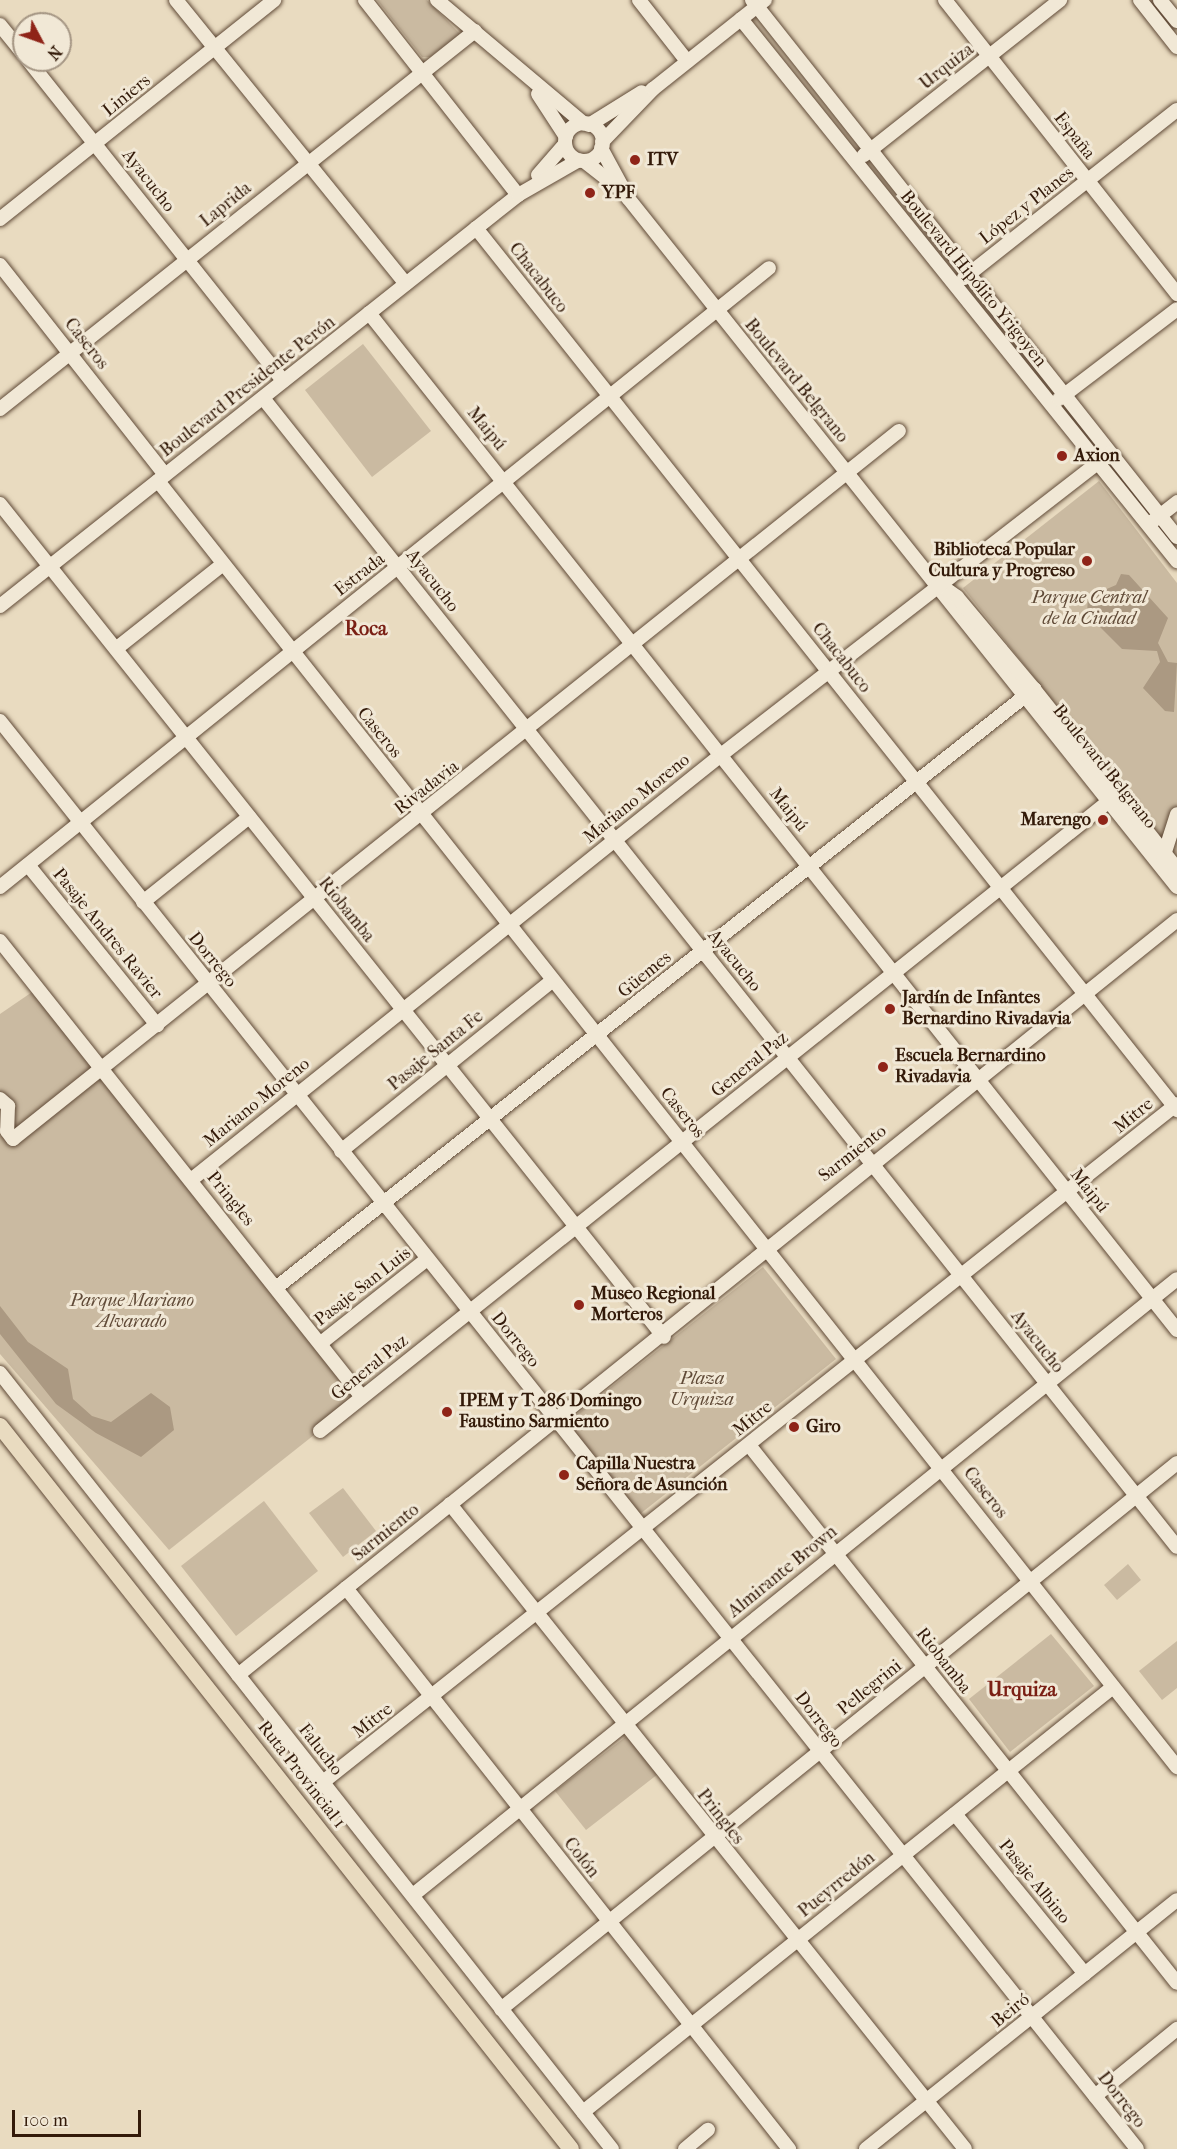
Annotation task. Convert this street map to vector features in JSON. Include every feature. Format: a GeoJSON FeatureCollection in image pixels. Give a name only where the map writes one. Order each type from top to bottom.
{"type":"FeatureCollection","features":[{"type":"Feature","properties":{"kind":"main road","name":"Ruta Provincial 1"},"geometry":{"type":"LineString","coordinates":[[0,1426],[571,2149]]}},
{"type":"Feature","properties":{"kind":"street"},"geometry":{"type":"LineString","coordinates":[[176,0],[406,284]]}},
{"type":"Feature","properties":{"kind":"street","name":"Liniers"},"geometry":{"type":"LineString","coordinates":[[0,219],[274,0]]}},
{"type":"Feature","properties":{"kind":"street"},"geometry":{"type":"LineString","coordinates":[[365,0],[518,195]]}},
{"type":"Feature","properties":{"kind":"street"},"geometry":{"type":"LineString","coordinates":[[437,0],[475,31],[532,85],[586,124],[602,145]]}},
{"type":"Feature","properties":{"kind":"street"},"geometry":{"type":"LineString","coordinates":[[639,0],[687,61]]}},
{"type":"Feature","properties":{"kind":"street","name":"España"},"geometry":{"type":"LineString","coordinates":[[945,0],[1177,294]]}},
{"type":"Feature","properties":{"kind":"street","name":"Urquiza"},"geometry":{"type":"LineString","coordinates":[[856,162],[1060,0]]}},
{"type":"Feature","properties":{"kind":"street"},"geometry":{"type":"LineString","coordinates":[[1140,0],[1177,47]]}},
{"type":"Feature","properties":{"kind":"street"},"geometry":{"type":"LineString","coordinates":[[1160,0],[1177,21]]}},
{"type":"Feature","properties":{"kind":"street"},"geometry":{"type":"LineString","coordinates":[[653,89],[741,19],[758,2]]}},
{"type":"Feature","properties":{"kind":"street","name":"Boulevard Hipólito Yrigoyen"},"geometry":{"type":"LineString","coordinates":[[758,2],[1110,453],[1155,520],[1177,561]]}},
{"type":"Feature","properties":{"kind":"street","name":"Boulevard Hipólito Yrigoyen"},"geometry":{"type":"LineString","coordinates":[[741,19],[1097,463],[1155,520],[1177,537]]}},
{"type":"Feature","properties":{"kind":"street"},"geometry":{"type":"LineString","coordinates":[[0,26],[12,40]]}},
{"type":"Feature","properties":{"kind":"street","name":"Laprida"},"geometry":{"type":"LineString","coordinates":[[0,409],[475,31]]}},
{"type":"Feature","properties":{"kind":"street","name":"Ayacucho"},"geometry":{"type":"LineString","coordinates":[[38,72],[283,381]]}},
{"type":"Feature","properties":{"kind":"street"},"geometry":{"type":"LineString","coordinates":[[532,85],[565,140],[581,161]]}},
{"type":"Feature","properties":{"kind":"street","name":"Boulevard Presidente Perón"},"geometry":{"type":"LineString","coordinates":[[518,195],[565,140],[586,124],[653,89]]}},
{"type":"Feature","properties":{"kind":"street","name":"Boulevard Presidente Perón"},"geometry":{"type":"LineString","coordinates":[[0,606],[518,195],[581,161],[602,145],[653,89]]}},
{"type":"Feature","properties":{"kind":"street","name":"López y Planes"},"geometry":{"type":"LineString","coordinates":[[955,285],[1177,110]]}},
{"type":"Feature","properties":{"kind":"street","name":"Boulevard Belgrano"},"geometry":{"type":"LineString","coordinates":[[602,145],[628,198],[938,584],[964,606],[1029,693],[1113,798],[1160,867],[1177,887]]}},
{"type":"Feature","properties":{"kind":"street","name":"Boulevard Belgrano"},"geometry":{"type":"LineString","coordinates":[[581,161],[628,198]]}},
{"type":"Feature","properties":{"kind":"street","name":"Chacabuco"},"geometry":{"type":"LineString","coordinates":[[476,228],[1086,997],[1176,1107]]}},
{"type":"Feature","properties":{"kind":"street","name":"Caseros"},"geometry":{"type":"LineString","coordinates":[[0,265],[71,352],[223,564],[291,652],[942,1467],[1177,1767]]}},
{"type":"Feature","properties":{"kind":"street","name":"Estrada"},"geometry":{"type":"LineString","coordinates":[[0,887],[769,268]]}},
{"type":"Feature","properties":{"kind":"street"},"geometry":{"type":"LineString","coordinates":[[1051,406],[1177,309]]}},
{"type":"Feature","properties":{"kind":"street","name":"Maipú"},"geometry":{"type":"LineString","coordinates":[[369,313],[1177,1330]]}},
{"type":"Feature","properties":{"kind":"street","name":"Ayacucho"},"geometry":{"type":"LineString","coordinates":[[263,398],[1177,1547]]}},
{"type":"Feature","properties":{"kind":"street","name":"Rivadavia"},"geometry":{"type":"LineString","coordinates":[[0,1099],[8,1106],[7,1131],[13,1139],[741,562],[899,431]]}},
{"type":"Feature","properties":{"kind":"street","name":"Mariano Moreno"},"geometry":{"type":"LineString","coordinates":[[191,1180],[295,1094],[828,671],[1110,453]]}},
{"type":"Feature","properties":{"kind":"street"},"geometry":{"type":"LineString","coordinates":[[1155,520],[1177,502]]}},
{"type":"Feature","properties":{"kind":"street","name":"Riobamba"},"geometry":{"type":"LineString","coordinates":[[0,504],[662,1334]]}},
{"type":"Feature","properties":{"kind":"street"},"geometry":{"type":"LineString","coordinates":[[117,648],[223,564]]}},
{"type":"Feature","properties":{"kind":"street"},"geometry":{"type":"LineString","coordinates":[[963,566],[958,588],[964,606]]}},
{"type":"Feature","properties":{"kind":"street","name":"Boulevard Belgrano"},"geometry":{"type":"LineString","coordinates":[[938,584],[949,605],[1029,693]]}},
{"type":"Feature","properties":{"kind":"street","name":"Güemes"},"geometry":{"type":"LineString","coordinates":[[277,1287],[492,1122],[703,951],[1029,693]]}},
{"type":"Feature","properties":{"kind":"street","name":"Dorrego"},"geometry":{"type":"LineString","coordinates":[[0,721],[1137,2149]]}},
{"type":"Feature","properties":{"kind":"street","name":"Boulevard Belgrano"},"geometry":{"type":"LineString","coordinates":[[1113,798],[1177,869]]}},
{"type":"Feature","properties":{"kind":"street","name":"General Paz"},"geometry":{"type":"LineString","coordinates":[[320,1431],[1113,798]]}},
{"type":"Feature","properties":{"kind":"street"},"geometry":{"type":"LineString","coordinates":[[1160,867],[1177,814]]}},
{"type":"Feature","properties":{"kind":"street"},"geometry":{"type":"LineString","coordinates":[[143,902],[249,817]]}},
{"type":"Feature","properties":{"kind":"street","name":"Pasaje Andres Ravier"},"geometry":{"type":"LineString","coordinates":[[28,865],[157,1025]]}},
{"type":"Feature","properties":{"kind":"street","name":"Sarmiento"},"geometry":{"type":"LineString","coordinates":[[238,1674],[1086,997],[1177,920]]}},
{"type":"Feature","properties":{"kind":"street","name":"Sarmiento"},"geometry":{"type":"LineString","coordinates":[[1086,997],[1177,931]]}},
{"type":"Feature","properties":{"kind":"street","name":"Pringles"},"geometry":{"type":"LineString","coordinates":[[0,941],[277,1287],[362,1397]]}},
{"type":"Feature","properties":{"kind":"street","name":"Pasaje Santa Fe"},"geometry":{"type":"LineString","coordinates":[[341,1151],[553,980]]}},
{"type":"Feature","properties":{"kind":"street","name":"Mitre"},"geometry":{"type":"LineString","coordinates":[[323,1782],[1176,1107]]}},
{"type":"Feature","properties":{"kind":"street","name":"Pasaje San Luis"},"geometry":{"type":"LineString","coordinates":[[321,1343],[428,1259]]}},
{"type":"Feature","properties":{"kind":"street","name":"Almirante Brown"},"geometry":{"type":"LineString","coordinates":[[413,1895],[1177,1279]]}},
{"type":"Feature","properties":{"kind":"street","name":"Falucho"},"geometry":{"type":"LineString","coordinates":[[0,1373],[612,2149]]}},
{"type":"Feature","properties":{"kind":"street","name":"Riobamba"},"geometry":{"type":"LineString","coordinates":[[749,1445],[1177,1983]]}},
{"type":"Feature","properties":{"kind":"street","name":"Pellegrini"},"geometry":{"type":"LineString","coordinates":[[501,2009],[1177,1463]]}},
{"type":"Feature","properties":{"kind":"street","name":"Pringles"},"geometry":{"type":"LineString","coordinates":[[450,1504],[795,1941],[965,2149]]}},
{"type":"Feature","properties":{"kind":"street","name":"Colón"},"geometry":{"type":"LineString","coordinates":[[346,1588],[789,2149]]}},
{"type":"Feature","properties":{"kind":"street","name":"Pueyrredón"},"geometry":{"type":"LineString","coordinates":[[583,2112],[1113,1687]]}},
{"type":"Feature","properties":{"kind":"street","name":"Pasaje Albino"},"geometry":{"type":"LineString","coordinates":[[955,1814],[1085,1974]]}},
{"type":"Feature","properties":{"kind":"street","name":"Beiró"},"geometry":{"type":"LineString","coordinates":[[866,2149],[1177,1900]]}},
{"type":"Feature","properties":{"kind":"street"},"geometry":{"type":"LineString","coordinates":[[1095,2096],[1177,2029]]}},
{"type":"Feature","properties":{"kind":"street"},"geometry":{"type":"LineString","coordinates":[[685,2149],[708,2130]]}},
{"type":"Feature","properties":{"kind":"green space"},"geometry":{"type":"Polygon","coordinates":[[[377,0],[427,0],[460,34],[430,57],[422,57],[377,0]]]}},
{"type":"Feature","properties":{"kind":"green space"},"geometry":{"type":"Polygon","coordinates":[[[363,344],[431,431],[372,477],[305,390],[363,344]]]}},
{"type":"Feature","properties":{"kind":"green space","name":"Parque Central de la Ciudad"},"geometry":{"type":"Polygon","coordinates":[[[1099,481],[1177,583],[1177,857],[963,588],[1099,481]]]}},
{"type":"Feature","properties":{"kind":"green space","name":"Parque Mariano Alvarado"},"geometry":{"type":"Polygon","coordinates":[[[38,988],[362,1397],[169,1550],[0,1354],[0,1014],[38,988]]]}},
{"type":"Feature","properties":{"kind":"green space","name":"Plaza Urquiza"},"geometry":{"type":"Polygon","coordinates":[[[763,1267],[836,1359],[640,1514],[567,1422],[763,1267]]]}},
{"type":"Feature","properties":{"kind":"green space"},"geometry":{"type":"Polygon","coordinates":[[[343,1488],[376,1531],[343,1557],[309,1513],[343,1488]]]}},
{"type":"Feature","properties":{"kind":"green space"},"geometry":{"type":"Polygon","coordinates":[[[264,1501],[318,1571],[236,1636],[181,1566],[264,1501]]]}},
{"type":"Feature","properties":{"kind":"green space"},"geometry":{"type":"Polygon","coordinates":[[[1128,1564],[1141,1580],[1117,1600],[1104,1585],[1128,1564]]]}},
{"type":"Feature","properties":{"kind":"green space"},"geometry":{"type":"Polygon","coordinates":[[[1051,1634],[1094,1686],[1010,1752],[969,1699],[1051,1634]]]}},
{"type":"Feature","properties":{"kind":"green space"},"geometry":{"type":"Polygon","coordinates":[[[1177,1641],[1177,1688],[1162,1700],[1139,1671],[1177,1641]]]}},
{"type":"Feature","properties":{"kind":"green space"},"geometry":{"type":"Polygon","coordinates":[[[628,1735],[658,1774],[586,1830],[555,1791],[628,1735]]]}},
{"type":"Feature","properties":{"kind":"shaded area"},"geometry":{"type":"Polygon","coordinates":[[[1121,574],[1129,575],[1168,618],[1158,643],[1168,662],[1177,663],[1174,712],[1165,711],[1143,688],[1160,662],[1157,651],[1122,649],[1087,614],[1088,597],[1116,585],[1121,574]]]}},
{"type":"Feature","properties":{"kind":"shaded area"},"geometry":{"type":"Polygon","coordinates":[[[0,1306],[28,1342],[68,1369],[73,1399],[92,1416],[111,1422],[151,1393],[170,1407],[174,1430],[141,1457],[96,1433],[56,1404],[0,1334],[0,1306]]]}},
{"type":"Feature","properties":{"kind":"place","name":"ITV"},"geometry":{"type":"Point","coordinates":[635,160]}},
{"type":"Feature","properties":{"kind":"place","name":"YPF"},"geometry":{"type":"Point","coordinates":[590,193]}},
{"type":"Feature","properties":{"kind":"place","name":"Axion"},"geometry":{"type":"Point","coordinates":[1062,456]}},
{"type":"Feature","properties":{"kind":"place","name":"Biblioteca Popular Cultura y Progreso"},"geometry":{"type":"Point","coordinates":[1087,561]}},
{"type":"Feature","properties":{"kind":"place","name":"Marengo"},"geometry":{"type":"Point","coordinates":[1103,820]}},
{"type":"Feature","properties":{"kind":"place","name":"Jardín de Infantes Bernardino Rivadavia"},"geometry":{"type":"Point","coordinates":[890,1009]}},
{"type":"Feature","properties":{"kind":"place","name":"Escuela Bernardino Rivadavia"},"geometry":{"type":"Point","coordinates":[883,1067]}},
{"type":"Feature","properties":{"kind":"place","name":"Museo Regional Morteros"},"geometry":{"type":"Point","coordinates":[579,1305]}},
{"type":"Feature","properties":{"kind":"place","name":"IPEM y T 286 Domingo Faustino Sarmiento"},"geometry":{"type":"Point","coordinates":[447,1412]}},
{"type":"Feature","properties":{"kind":"place","name":"Giro"},"geometry":{"type":"Point","coordinates":[794,1427]}},
{"type":"Feature","properties":{"kind":"place","name":"Capilla Nuestra Señora de Asunción"},"geometry":{"type":"Point","coordinates":[564,1475]}},
{"type":"Feature","properties":{"kind":"district","name":"Roca"},"geometry":{"type":"Point","coordinates":[366,628]}},
{"type":"Feature","properties":{"kind":"district","name":"Urquiza"},"geometry":{"type":"Point","coordinates":[1022,1689]}}]}
